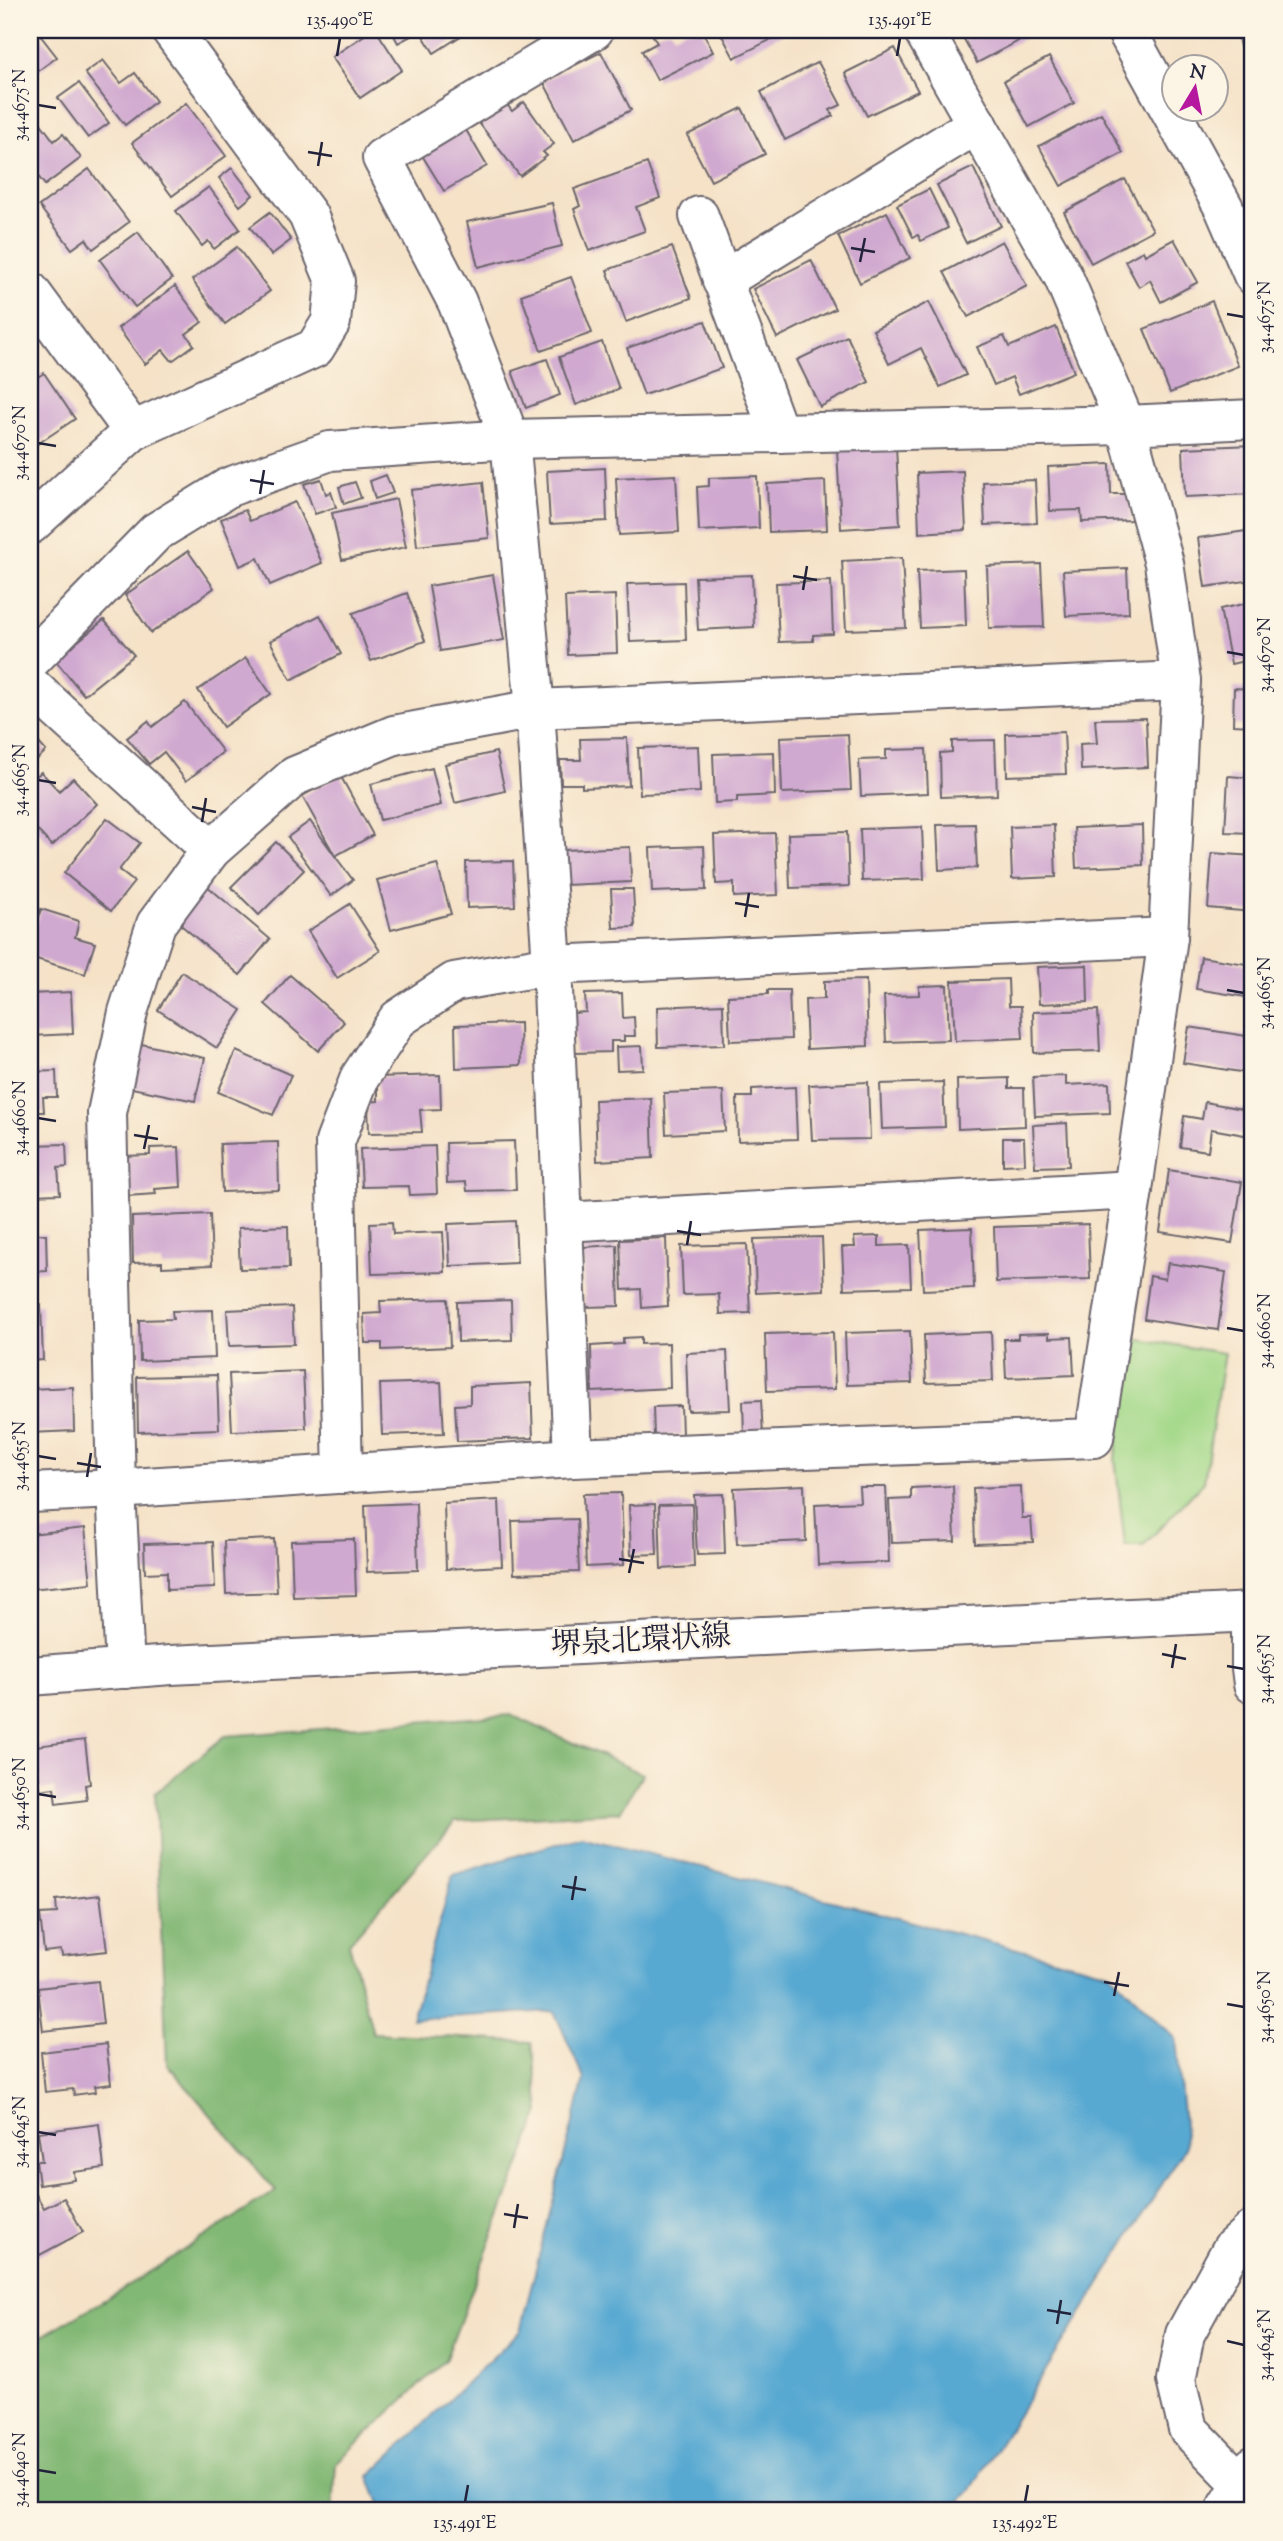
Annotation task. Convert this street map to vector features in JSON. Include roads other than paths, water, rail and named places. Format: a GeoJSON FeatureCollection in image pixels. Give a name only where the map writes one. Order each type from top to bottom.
{"type":"FeatureCollection","features":[{"type":"Feature","properties":{"kind":"street"},"geometry":{"type":"LineString","coordinates":[[30,525],[133,431],[315,348],[331,323],[335,281],[309,215],[171,30]]}},
{"type":"Feature","properties":{"kind":"street"},"geometry":{"type":"LineString","coordinates":[[573,1458],[552,965],[536,709],[510,439],[457,302],[382,158],[594,30]]}},
{"type":"Feature","properties":{"kind":"street"},"geometry":{"type":"LineString","coordinates":[[30,1493],[573,1458],[1094,1437],[1133,1190],[1168,937],[1181,681],[1164,563],[1126,425],[1063,276],[923,30]]}},
{"type":"Feature","properties":{"kind":"street"},"geometry":{"type":"LineString","coordinates":[[1126,30],[1224,208],[1253,275]]}},
{"type":"Feature","properties":{"kind":"street"},"geometry":{"type":"LineString","coordinates":[[722,281],[977,124]]}},
{"type":"Feature","properties":{"kind":"street"},"geometry":{"type":"LineString","coordinates":[[699,216],[779,433]]}},
{"type":"Feature","properties":{"kind":"street"},"geometry":{"type":"LineString","coordinates":[[30,291],[133,431]]}},
{"type":"Feature","properties":{"kind":"street"},"geometry":{"type":"LineString","coordinates":[[30,661],[156,532],[229,487],[330,451],[510,439],[1126,425],[1253,419]]}},
{"type":"Feature","properties":{"kind":"street"},"geometry":{"type":"LineString","coordinates":[[125,1669],[116,1489],[107,1113],[128,1012],[156,924],[211,850],[295,776],[394,735],[536,709],[1181,681]]}},
{"type":"Feature","properties":{"kind":"street"},"geometry":{"type":"LineString","coordinates":[[30,685],[211,850]]}},
{"type":"Feature","properties":{"kind":"street"},"geometry":{"type":"LineString","coordinates":[[343,1474],[335,1142],[360,1077],[398,1019],[454,982],[552,965],[1168,937]]}},
{"type":"Feature","properties":{"kind":"street"},"geometry":{"type":"LineString","coordinates":[[563,1222],[1133,1190]]}},
{"type":"Feature","properties":{"kind":"street"},"geometry":{"type":"LineString","coordinates":[[1253,1608],[1253,1684]]}},
{"type":"Feature","properties":{"kind":"street","name":"堺泉北環状線"},"geometry":{"type":"LineString","coordinates":[[30,1676],[1253,1608]]}},
{"type":"Feature","properties":{"kind":"street"},"geometry":{"type":"LineString","coordinates":[[1251,2472],[1229,2471],[1188,2429],[1176,2380],[1185,2334],[1232,2248],[1253,2229]]}},
{"type":"Feature","properties":{"kind":"street"},"geometry":{"type":"LineString","coordinates":[[1225,2511],[1251,2472]]}},
{"type":"Feature","properties":{"kind":"lane"},"geometry":{"type":"LineString","coordinates":[[1248,30],[1253,48]]}},
{"type":"Feature","properties":{"kind":"water"},"geometry":{"type":"Polygon","coordinates":[[[581,1836],[1110,1973],[1176,2039],[1186,2146],[970,2491],[951,2511],[383,2511],[369,2477],[520,2331],[584,2079],[554,2011],[412,2019],[453,1875],[581,1836]]]}}]}
